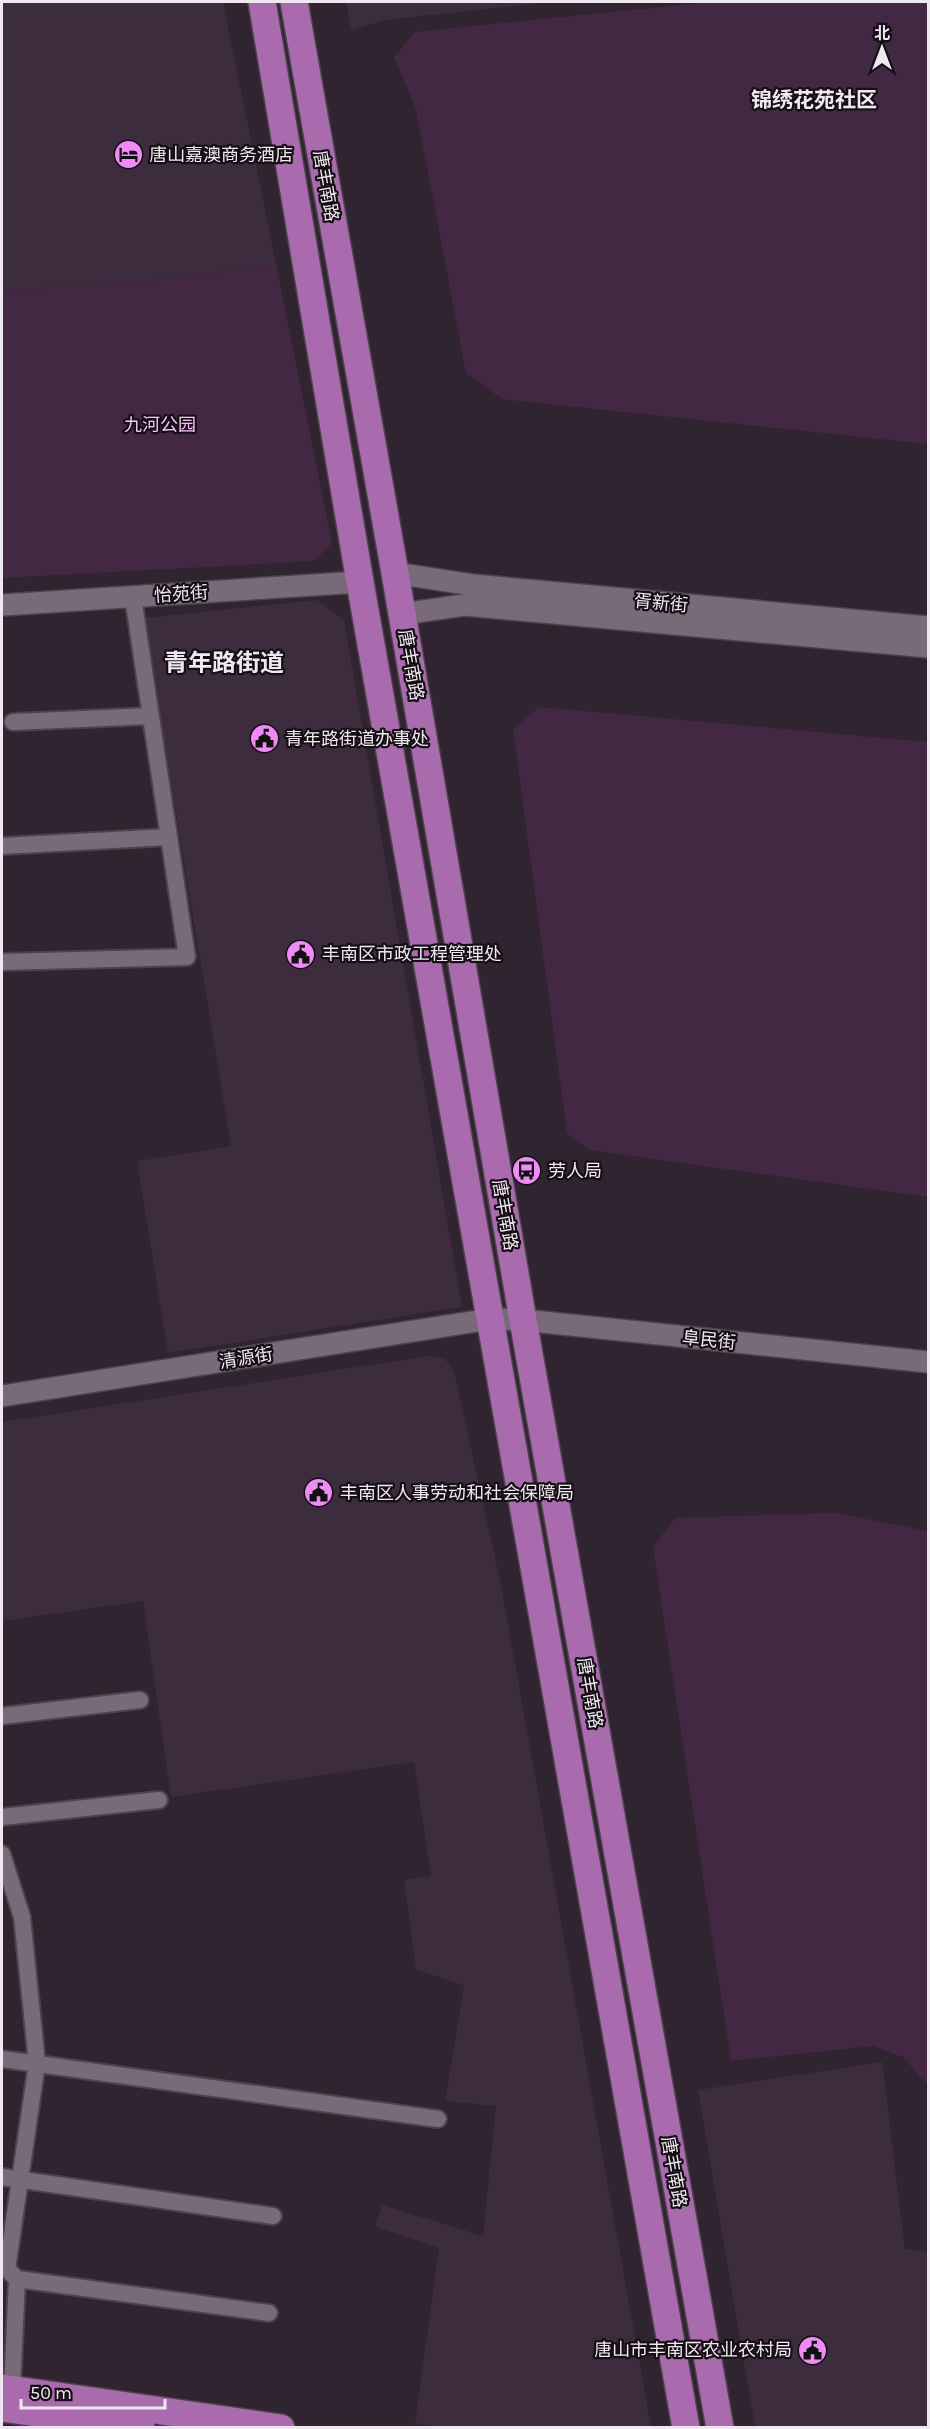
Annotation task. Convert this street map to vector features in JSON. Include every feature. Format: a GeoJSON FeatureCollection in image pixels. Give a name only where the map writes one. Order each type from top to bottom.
{"type":"FeatureCollection","features":[{"type":"Feature","properties":{"kind":"main road","name":"唐丰南路"},"geometry":{"type":"LineString","coordinates":[[262,2],[360,582],[686,2427]]}},
{"type":"Feature","properties":{"kind":"main road","name":"唐丰南路"},"geometry":{"type":"LineString","coordinates":[[294,2],[720,2427]]}},
{"type":"Feature","properties":{"kind":"main road"},"geometry":{"type":"LineString","coordinates":[[5,2396],[141,2427]]}},
{"type":"Feature","properties":{"kind":"main road"},"geometry":{"type":"LineString","coordinates":[[5,2396],[281,2427]]}},
{"type":"Feature","properties":{"kind":"street","name":"胥新街"},"geometry":{"type":"LineString","coordinates":[[395,573],[485,586],[928,627]]}},
{"type":"Feature","properties":{"kind":"street","name":"怡苑街"},"geometry":{"type":"LineString","coordinates":[[2,605],[360,582]]}},
{"type":"Feature","properties":{"kind":"street"},"geometry":{"type":"LineString","coordinates":[[2,962],[187,957],[133,597]]}},
{"type":"Feature","properties":{"kind":"street","name":"胥新街"},"geometry":{"type":"LineString","coordinates":[[402,614],[465,604],[928,647]]}},
{"type":"Feature","properties":{"kind":"street"},"geometry":{"type":"LineString","coordinates":[[13,722],[151,716]]}},
{"type":"Feature","properties":{"kind":"street"},"geometry":{"type":"LineString","coordinates":[[2,846],[169,837]]}},
{"type":"Feature","properties":{"kind":"street","name":"阜民街"},"geometry":{"type":"LineString","coordinates":[[490,1319],[524,1320],[928,1362]]}},
{"type":"Feature","properties":{"kind":"street","name":"清源街"},"geometry":{"type":"LineString","coordinates":[[2,1396],[490,1319]]}},
{"type":"Feature","properties":{"kind":"street"},"geometry":{"type":"LineString","coordinates":[[2,1716],[140,1700]]}},
{"type":"Feature","properties":{"kind":"street"},"geometry":{"type":"LineString","coordinates":[[2,1817],[159,1800]]}},
{"type":"Feature","properties":{"kind":"street"},"geometry":{"type":"LineString","coordinates":[[2,1854],[8,1894],[22,1917],[37,2063],[9,2273],[5,2396]]}},
{"type":"Feature","properties":{"kind":"street"},"geometry":{"type":"LineString","coordinates":[[2,2059],[438,2119]]}},
{"type":"Feature","properties":{"kind":"street"},"geometry":{"type":"LineString","coordinates":[[2,2177],[273,2216]]}},
{"type":"Feature","properties":{"kind":"street"},"geometry":{"type":"LineString","coordinates":[[9,2273],[269,2313]]}},
{"type":"Feature","properties":{"kind":"shaded area","name":"唐山嘉澳商务酒店"},"geometry":{"type":"Polygon","coordinates":[[[2,2],[223,2],[276,264],[173,279],[2,291],[2,2]]]}},
{"type":"Feature","properties":{"kind":"shaded area"},"geometry":{"type":"Polygon","coordinates":[[[346,2],[551,2],[385,20],[351,30],[346,2]]]}},
{"type":"Feature","properties":{"kind":"shaded area"},"geometry":{"type":"Polygon","coordinates":[[[317,600],[344,620],[462,1307],[168,1353],[137,1161],[231,1146],[144,618],[317,600]]]}},
{"type":"Feature","properties":{"kind":"shaded area"},"geometry":{"type":"Polygon","coordinates":[[[428,1356],[445,1359],[454,1371],[501,1585],[651,2427],[443,2428],[415,2423],[439,2248],[375,2227],[382,2205],[483,2236],[496,2106],[445,2101],[464,1986],[416,1969],[404,1880],[431,1876],[414,1762],[171,1797],[143,1601],[2,1621],[2,1422],[428,1356]]]}},
{"type":"Feature","properties":{"kind":"shaded area"},"geometry":{"type":"Polygon","coordinates":[[[882,2062],[905,2249],[928,2252],[928,2427],[755,2427],[698,2090],[882,2062]]]}},
{"type":"Feature","properties":{"kind":"green space"},"geometry":{"type":"Polygon","coordinates":[[[710,2],[928,2],[928,444],[502,399],[466,373],[416,109],[394,57],[415,32],[710,2]]]}},
{"type":"Feature","properties":{"kind":"green space","name":"九河公园"},"geometry":{"type":"Polygon","coordinates":[[[276,264],[332,543],[314,561],[2,578],[2,291],[173,279],[276,264]]]}},
{"type":"Feature","properties":{"kind":"green space"},"geometry":{"type":"Polygon","coordinates":[[[539,707],[928,742],[928,1197],[589,1150],[567,1133],[513,729],[539,707]]]}},
{"type":"Feature","properties":{"kind":"green space"},"geometry":{"type":"Polygon","coordinates":[[[836,1513],[928,1531],[928,2085],[903,2057],[873,2046],[731,2061],[653,1547],[675,1518],[836,1513]]]}},
{"type":"Feature","properties":{"kind":"place","name":"唐山嘉澳商务酒店"},"geometry":{"type":"Point","coordinates":[128,155]}},
{"type":"Feature","properties":{"kind":"place","name":"青年路街道办事处"},"geometry":{"type":"Point","coordinates":[264,739]}},
{"type":"Feature","properties":{"kind":"place","name":"丰南区市政工程管理处"},"geometry":{"type":"Point","coordinates":[301,954]}},
{"type":"Feature","properties":{"kind":"place","name":"劳人局"},"geometry":{"type":"Point","coordinates":[527,1171]}},
{"type":"Feature","properties":{"kind":"place","name":"丰南区人事劳动和社会保障局"},"geometry":{"type":"Point","coordinates":[319,1493]}},
{"type":"Feature","properties":{"kind":"place","name":"唐山市丰南区农业农村局"},"geometry":{"type":"Point","coordinates":[813,2350]}},
{"type":"Feature","properties":{"kind":"district","name":"锦绣花苑社区"},"geometry":{"type":"Point","coordinates":[814,100]}},
{"type":"Feature","properties":{"kind":"district","name":"青年路街道"},"geometry":{"type":"Point","coordinates":[224,663]}}]}
